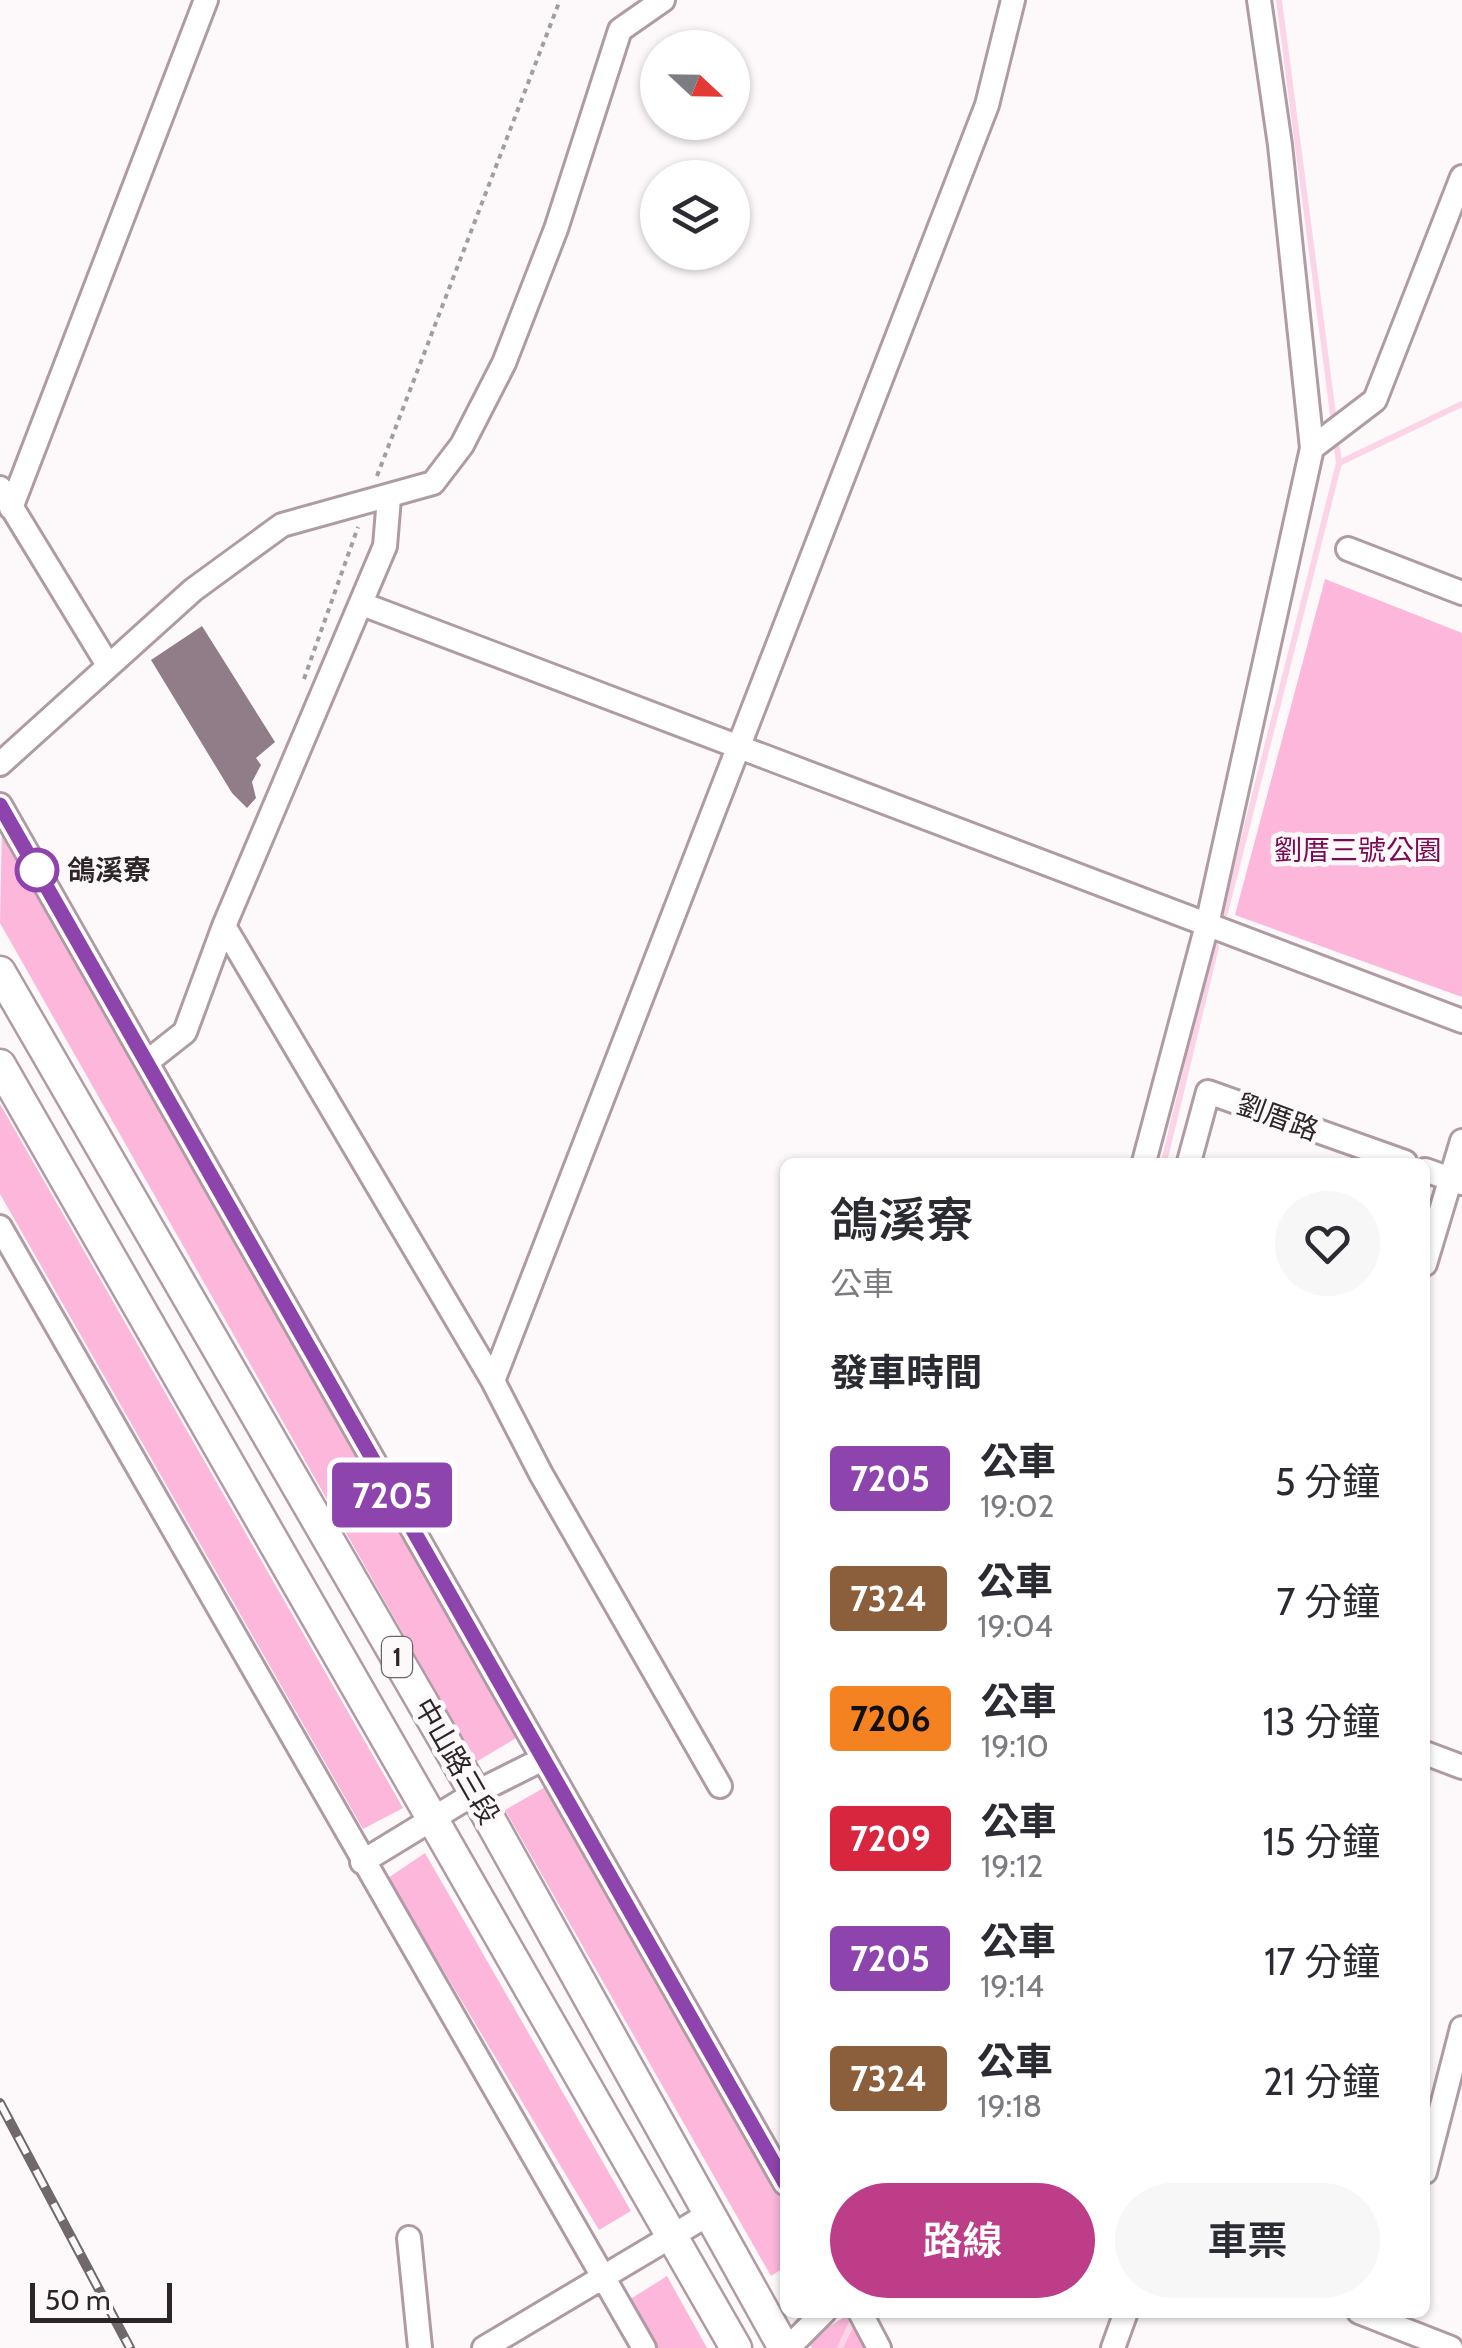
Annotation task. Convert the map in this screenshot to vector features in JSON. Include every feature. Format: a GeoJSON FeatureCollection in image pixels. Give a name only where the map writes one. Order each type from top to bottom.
{"type":"FeatureCollection","features":[{"type":"Feature","properties":{"kind":"main road","name":"中山路三段"},"geometry":{"type":"LineString","coordinates":[[0,972],[475,1793],[786,2348]]}},
{"type":"Feature","properties":{"kind":"main road","name":"中山路三段"},"geometry":{"type":"LineString","coordinates":[[0,1065],[736,2348]]}},
{"type":"Feature","properties":{"kind":"street"},"geometry":{"type":"LineString","coordinates":[[108,665],[6,498],[206,0]]}},
{"type":"Feature","properties":{"kind":"street"},"geometry":{"type":"LineString","coordinates":[[0,764],[193,590],[282,525],[434,483],[462,445],[504,363],[556,229],[620,30],[662,0]]}},
{"type":"Feature","properties":{"kind":"street"},"geometry":{"type":"LineString","coordinates":[[492,1381],[987,105],[1013,0]]}},
{"type":"Feature","properties":{"kind":"street"},"geometry":{"type":"LineString","coordinates":[[1145,1158],[1207,925],[1312,448],[1280,144],[1259,0]]}},
{"type":"Feature","properties":{"kind":"street"},"geometry":{"type":"LineString","coordinates":[[1312,448],[1375,400],[1462,177]]}},
{"type":"Feature","properties":{"kind":"street"},"geometry":{"type":"LineString","coordinates":[[148,1062],[185,1032],[224,926],[362,604],[385,546],[378,499]]}},
{"type":"Feature","properties":{"kind":"street"},"geometry":{"type":"LineString","coordinates":[[1348,549],[1462,593]]}},
{"type":"Feature","properties":{"kind":"street"},"geometry":{"type":"LineString","coordinates":[[362,604],[1462,1021]]}},
{"type":"Feature","properties":{"kind":"street"},"geometry":{"type":"LineString","coordinates":[[0,806],[780,2174]]}},
{"type":"Feature","properties":{"kind":"street"},"geometry":{"type":"LineString","coordinates":[[224,926],[492,1381],[720,1786]]}},
{"type":"Feature","properties":{"kind":"street","name":"劉厝路"},"geometry":{"type":"LineString","coordinates":[[1190,1158],[1208,1092],[1394,1158]]}},
{"type":"Feature","properties":{"kind":"street"},"geometry":{"type":"LineString","coordinates":[[1430,1250],[1456,1180],[1462,1142]]}},
{"type":"Feature","properties":{"kind":"street"},"geometry":{"type":"LineString","coordinates":[[1430,1172],[1456,1180]]}},
{"type":"Feature","properties":{"kind":"street"},"geometry":{"type":"LineString","coordinates":[[0,1227],[644,2348]]}},
{"type":"Feature","properties":{"kind":"street"},"geometry":{"type":"LineString","coordinates":[[1430,1755],[1462,1767]]}},
{"type":"Feature","properties":{"kind":"street"},"geometry":{"type":"LineString","coordinates":[[362,1862],[432,1817],[541,1760]]}},
{"type":"Feature","properties":{"kind":"street"},"geometry":{"type":"LineString","coordinates":[[1430,2153],[1462,2028]]}},
{"type":"Feature","properties":{"kind":"street"},"geometry":{"type":"LineString","coordinates":[[484,2348],[709,2214]]}},
{"type":"Feature","properties":{"kind":"street"},"geometry":{"type":"LineString","coordinates":[[409,2238],[420,2348]]}},
{"type":"Feature","properties":{"kind":"street"},"geometry":{"type":"LineString","coordinates":[[786,2348],[818,2318]]}},
{"type":"Feature","properties":{"kind":"street"},"geometry":{"type":"LineString","coordinates":[[863,2318],[880,2348]]}},
{"type":"Feature","properties":{"kind":"street"},"geometry":{"type":"LineString","coordinates":[[1112,2348],[1124,2318]]}},
{"type":"Feature","properties":{"kind":"street"},"geometry":{"type":"LineString","coordinates":[[1388,2318],[1451,2348]]}},
{"type":"Feature","properties":{"kind":"path"},"geometry":{"type":"LineString","coordinates":[[302,684],[378,499],[560,0]]}},
{"type":"Feature","properties":{"kind":"green space","name":"劉厝三號公園"},"geometry":{"type":"Polygon","coordinates":[[[1325,579],[1462,633],[1462,997],[1235,915],[1325,579]]]}},
{"type":"Feature","properties":{"kind":"green space"},"geometry":{"type":"Polygon","coordinates":[[[2,825],[518,1737],[476,1762],[0,923],[2,825]]]}},
{"type":"Feature","properties":{"kind":"green space"},"geometry":{"type":"Polygon","coordinates":[[[0,1104],[403,1808],[363,1829],[0,1194],[0,1104]]]}},
{"type":"Feature","properties":{"kind":"green space"},"geometry":{"type":"Polygon","coordinates":[[[547,1786],[780,2188],[780,2270],[771,2276],[505,1810],[547,1786]]]}},
{"type":"Feature","properties":{"kind":"green space"},"geometry":{"type":"Polygon","coordinates":[[[425,1853],[631,2211],[599,2230],[388,1878],[425,1853]]]}},
{"type":"Feature","properties":{"kind":"green space"},"geometry":{"type":"Polygon","coordinates":[[[667,2276],[707,2348],[657,2348],[629,2300],[667,2276]]]}},
{"type":"Feature","properties":{"kind":"green space"},"geometry":{"type":"Polygon","coordinates":[[[843,2318],[854,2318],[872,2348],[812,2348],[807,2340],[843,2318]]]}},
{"type":"Feature","properties":{"kind":"building"},"geometry":{"type":"Polygon","coordinates":[[[202,626],[275,742],[256,758],[261,765],[252,782],[256,798],[247,808],[232,793],[151,660],[202,626]]]}},
{"type":"Feature","properties":{"kind":"waterway"},"geometry":{"type":"LineString","coordinates":[[1279,0],[1333,414]]}},
{"type":"Feature","properties":{"kind":"waterway"},"geometry":{"type":"LineString","coordinates":[[1339,463],[1462,404]]}},
{"type":"Feature","properties":{"kind":"waterway"},"geometry":{"type":"LineString","coordinates":[[1225,913],[1339,463],[1337,448]]}},
{"type":"Feature","properties":{"kind":"waterway"},"geometry":{"type":"LineString","coordinates":[[1165,1158],[1216,947]]}},
{"type":"Feature","properties":{"kind":"waterway"},"geometry":{"type":"LineString","coordinates":[[840,2348],[854,2318]]}},
{"type":"Feature","properties":{"kind":"railway"},"geometry":{"type":"LineString","coordinates":[[0,2103],[130,2348]]}},
{"type":"Feature","properties":{"kind":"bus line","name":"7205"},"geometry":{"type":"LineString","coordinates":[[0,805],[780,2174]]}},
{"type":"Feature","properties":{"kind":"place","name":"鴿溪寮"},"geometry":{"type":"Point","coordinates":[37,870]}}]}
